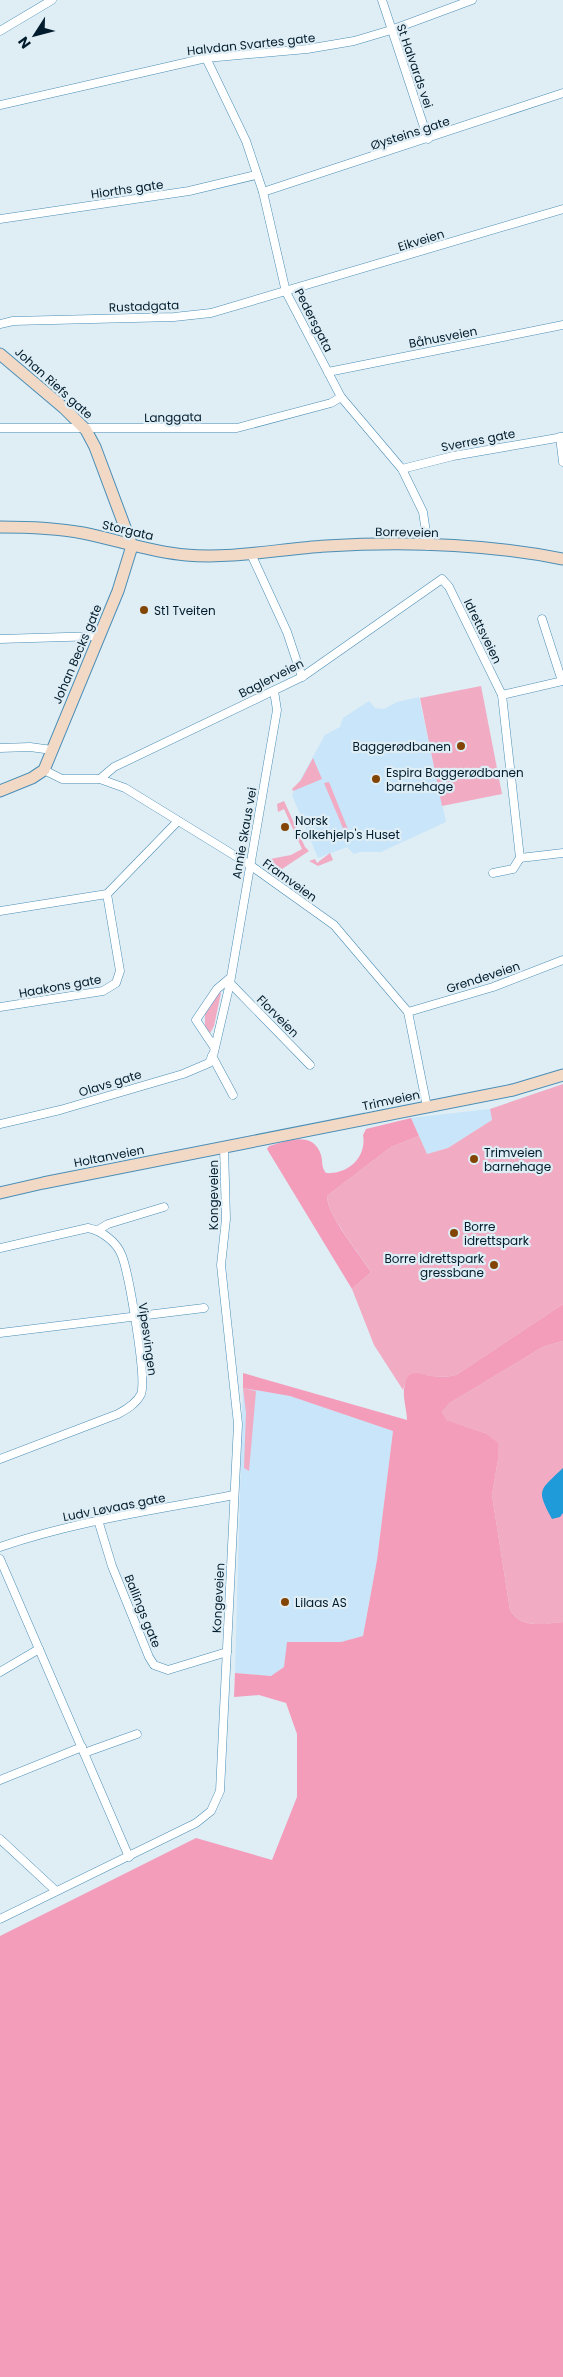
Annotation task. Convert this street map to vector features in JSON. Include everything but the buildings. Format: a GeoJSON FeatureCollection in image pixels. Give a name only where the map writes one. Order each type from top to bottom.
{"type":"FeatureCollection","features":[{"type":"Feature","properties":{"kind":"main road","name":"Johan Riefs gate"},"geometry":{"type":"LineString","coordinates":[[0,354],[64,408],[86,430],[96,447],[132,546]]}},
{"type":"Feature","properties":{"kind":"main road","name":"Storgata"},"geometry":{"type":"LineString","coordinates":[[0,526],[61,530],[132,546],[186,555],[250,554]]}},
{"type":"Feature","properties":{"kind":"main road","name":"Johan Becks gate"},"geometry":{"type":"LineString","coordinates":[[44,770],[130,561],[132,546]]}},
{"type":"Feature","properties":{"kind":"main road","name":"Borreveien"},"geometry":{"type":"LineString","coordinates":[[250,554],[325,546],[428,546],[506,551],[563,559]]}},
{"type":"Feature","properties":{"kind":"main road"},"geometry":{"type":"LineString","coordinates":[[0,791],[32,778],[44,770]]}},
{"type":"Feature","properties":{"kind":"main road","name":"Trimveien"},"geometry":{"type":"LineString","coordinates":[[224,1147],[513,1090],[563,1075]]}},
{"type":"Feature","properties":{"kind":"main road","name":"Holtanveien"},"geometry":{"type":"LineString","coordinates":[[0,1193],[224,1147]]}},
{"type":"Feature","properties":{"kind":"street"},"geometry":{"type":"LineString","coordinates":[[0,31],[52,0]]}},
{"type":"Feature","properties":{"kind":"street","name":"St Halvards vei"},"geometry":{"type":"LineString","coordinates":[[382,0],[428,139]]}},
{"type":"Feature","properties":{"kind":"street","name":"Halvdan Svartes gate"},"geometry":{"type":"LineString","coordinates":[[0,105],[206,58],[322,47],[391,30],[472,0]]}},
{"type":"Feature","properties":{"kind":"street","name":"Pedersgata"},"geometry":{"type":"LineString","coordinates":[[206,58],[246,141],[262,192],[286,292],[341,397],[402,469],[423,512],[428,546]]}},
{"type":"Feature","properties":{"kind":"street","name":"Øysteins gate"},"geometry":{"type":"LineString","coordinates":[[262,192],[428,139],[563,93]]}},
{"type":"Feature","properties":{"kind":"street","name":"Hiorths gate"},"geometry":{"type":"LineString","coordinates":[[0,219],[189,191],[256,175]]}},
{"type":"Feature","properties":{"kind":"street","name":"Eikveien"},"geometry":{"type":"LineString","coordinates":[[286,292],[563,209]]}},
{"type":"Feature","properties":{"kind":"street","name":"Rustadgata"},"geometry":{"type":"LineString","coordinates":[[0,324],[13,321],[174,317],[211,313],[286,292]]}},
{"type":"Feature","properties":{"kind":"street","name":"Båhusveien"},"geometry":{"type":"LineString","coordinates":[[328,372],[563,325]]}},
{"type":"Feature","properties":{"kind":"street","name":"Langgata"},"geometry":{"type":"LineString","coordinates":[[0,428],[86,430],[237,428],[332,403],[341,397]]}},
{"type":"Feature","properties":{"kind":"street","name":"Sverres gate"},"geometry":{"type":"LineString","coordinates":[[402,469],[453,456],[561,437],[563,462]]}},
{"type":"Feature","properties":{"kind":"street"},"geometry":{"type":"LineString","coordinates":[[250,554],[287,632],[302,677]]}},
{"type":"Feature","properties":{"kind":"street","name":"Baglerveien"},"geometry":{"type":"LineString","coordinates":[[100,779],[114,767],[302,677],[442,579]]}},
{"type":"Feature","properties":{"kind":"street","name":"Idrettsveien"},"geometry":{"type":"LineString","coordinates":[[442,579],[449,587],[502,695],[520,858]]}},
{"type":"Feature","properties":{"kind":"street"},"geometry":{"type":"LineString","coordinates":[[502,695],[562,681],[542,619]]}},
{"type":"Feature","properties":{"kind":"street"},"geometry":{"type":"LineString","coordinates":[[0,639],[99,636]]}},
{"type":"Feature","properties":{"kind":"street","name":"Annie Skaus vei"},"geometry":{"type":"LineString","coordinates":[[214,1047],[230,981],[277,710],[274,691]]}},
{"type":"Feature","properties":{"kind":"street"},"geometry":{"type":"LineString","coordinates":[[0,748],[30,747],[52,750]]}},
{"type":"Feature","properties":{"kind":"street","name":"Framveien"},"geometry":{"type":"LineString","coordinates":[[44,770],[62,778],[100,779],[125,788],[250,865],[334,926],[408,1012],[426,1107]]}},
{"type":"Feature","properties":{"kind":"street"},"geometry":{"type":"LineString","coordinates":[[0,911],[107,894],[178,821]]}},
{"type":"Feature","properties":{"kind":"street"},"geometry":{"type":"LineString","coordinates":[[493,873],[513,869],[520,858],[563,853]]}},
{"type":"Feature","properties":{"kind":"street","name":"Haakons gate"},"geometry":{"type":"LineString","coordinates":[[0,1007],[103,991],[112,986],[119,977],[107,894]]}},
{"type":"Feature","properties":{"kind":"street","name":"Grendeveien"},"geometry":{"type":"LineString","coordinates":[[408,1012],[501,985],[563,960]]}},
{"type":"Feature","properties":{"kind":"street"},"geometry":{"type":"LineString","coordinates":[[230,981],[217,989],[196,1020],[214,1047],[212,1056],[233,1095]]}},
{"type":"Feature","properties":{"kind":"street","name":"Florveien"},"geometry":{"type":"LineString","coordinates":[[230,981],[310,1065]]}},
{"type":"Feature","properties":{"kind":"street","name":"Olavs gate"},"geometry":{"type":"LineString","coordinates":[[0,1124],[67,1108],[184,1074],[209,1063],[212,1056]]}},
{"type":"Feature","properties":{"kind":"street","name":"Kongeveien"},"geometry":{"type":"LineString","coordinates":[[0,1919],[196,1824],[211,1811],[216,1802],[222,1778],[238,1424],[221,1265],[226,1219],[224,1147]]}},
{"type":"Feature","properties":{"kind":"street"},"geometry":{"type":"LineString","coordinates":[[0,1248],[88,1228],[98,1230],[108,1224],[164,1207]]}},
{"type":"Feature","properties":{"kind":"street","name":"Vipesvingen"},"geometry":{"type":"LineString","coordinates":[[0,1459],[118,1414],[135,1402],[143,1386],[135,1318],[122,1255],[109,1238],[98,1230]]}},
{"type":"Feature","properties":{"kind":"street"},"geometry":{"type":"LineString","coordinates":[[0,1333],[135,1318],[204,1308]]}},
{"type":"Feature","properties":{"kind":"street","name":"Ludv Løvaas gate"},"geometry":{"type":"LineString","coordinates":[[0,1548],[39,1534],[98,1520],[234,1495]]}},
{"type":"Feature","properties":{"kind":"street","name":"Ballings gate"},"geometry":{"type":"LineString","coordinates":[[98,1520],[112,1566],[154,1665],[168,1670],[227,1652]]}},
{"type":"Feature","properties":{"kind":"street"},"geometry":{"type":"LineString","coordinates":[[0,1559],[129,1857]]}},
{"type":"Feature","properties":{"kind":"street"},"geometry":{"type":"LineString","coordinates":[[0,1672],[39,1650]]}},
{"type":"Feature","properties":{"kind":"street"},"geometry":{"type":"LineString","coordinates":[[0,1780],[83,1750],[137,1734]]}},
{"type":"Feature","properties":{"kind":"street"},"geometry":{"type":"LineString","coordinates":[[0,1839],[56,1891]]}},
{"type":"Feature","properties":{"kind":"shaded area","name":"Baggerødbanen"},"geometry":{"type":"Polygon","coordinates":[[[481,686],[502,794],[442,806],[420,698],[481,686]]]}},
{"type":"Feature","properties":{"kind":"shaded area"},"geometry":{"type":"Polygon","coordinates":[[[419,697],[446,822],[381,852],[360,852],[354,854],[347,847],[318,858],[292,795],[325,735],[340,727],[343,718],[369,701],[375,708],[384,709],[397,702],[419,697]]]}},
{"type":"Feature","properties":{"kind":"shaded area"},"geometry":{"type":"Polygon","coordinates":[[[313,758],[322,779],[293,791],[292,789],[301,780],[313,758]]]}},
{"type":"Feature","properties":{"kind":"shaded area"},"geometry":{"type":"Polygon","coordinates":[[[329,782],[351,837],[348,840],[324,783],[329,782]]]}},
{"type":"Feature","properties":{"kind":"shaded area"},"geometry":{"type":"Polygon","coordinates":[[[284,801],[305,847],[309,851],[273,875],[268,868],[270,859],[291,855],[302,849],[284,809],[278,812],[277,804],[284,801]]]}},
{"type":"Feature","properties":{"kind":"shaded area"},"geometry":{"type":"Polygon","coordinates":[[[330,853],[333,860],[318,866],[309,861],[315,859],[317,863],[330,853]]]}},
{"type":"Feature","properties":{"kind":"shaded area"},"geometry":{"type":"Polygon","coordinates":[[[218,991],[221,993],[214,1026],[210,1033],[205,1027],[205,1010],[218,991]]]}},
{"type":"Feature","properties":{"kind":"shaded area","name":"Borre idrettspark"},"geometry":{"type":"Polygon","coordinates":[[[563,1084],[563,1304],[456,1375],[441,1377],[416,1373],[410,1375],[403,1390],[374,1345],[352,1289],[371,1272],[332,1214],[327,1196],[391,1147],[419,1136],[427,1154],[448,1148],[492,1120],[490,1109],[563,1084]]]}},
{"type":"Feature","properties":{"kind":"shaded area"},"geometry":{"type":"Polygon","coordinates":[[[490,1109],[492,1120],[448,1148],[427,1154],[411,1118],[490,1109]]]}},
{"type":"Feature","properties":{"kind":"shaded area"},"geometry":{"type":"Polygon","coordinates":[[[411,1118],[419,1136],[391,1147],[327,1196],[332,1214],[371,1272],[352,1289],[267,1149],[269,1146],[291,1140],[299,1139],[312,1142],[321,1155],[324,1171],[326,1173],[334,1173],[348,1168],[359,1157],[366,1129],[411,1118]]]}},
{"type":"Feature","properties":{"kind":"shaded area"},"geometry":{"type":"Polygon","coordinates":[[[563,1304],[563,1341],[543,1347],[450,1403],[442,1412],[446,1420],[485,1433],[498,1443],[498,1460],[492,1495],[510,1610],[520,1620],[527,1623],[563,1622],[563,2377],[0,2377],[0,1936],[196,1838],[272,1860],[297,1797],[297,1734],[286,1703],[259,1695],[234,1697],[235,1673],[271,1676],[284,1667],[287,1642],[341,1642],[363,1636],[377,1560],[393,1431],[290,1396],[243,1388],[243,1373],[407,1420],[404,1389],[405,1382],[410,1374],[418,1373],[441,1377],[456,1375],[563,1304]]]}},
{"type":"Feature","properties":{"kind":"shaded area"},"geometry":{"type":"Polygon","coordinates":[[[563,1341],[563,1622],[534,1624],[521,1620],[510,1610],[492,1495],[498,1460],[485,1433],[445,1420],[442,1412],[450,1403],[543,1347],[563,1341]]]}},
{"type":"Feature","properties":{"kind":"shaded area"},"geometry":{"type":"Polygon","coordinates":[[[243,1388],[290,1396],[393,1431],[377,1560],[363,1636],[341,1642],[288,1642],[284,1667],[271,1676],[235,1673],[243,1388]]]}},
{"type":"Feature","properties":{"kind":"shaded area"},"geometry":{"type":"Polygon","coordinates":[[[243,1388],[256,1391],[249,1471],[244,1468],[246,1413],[243,1388]]]}},
{"type":"Feature","properties":{"kind":"water"},"geometry":{"type":"Polygon","coordinates":[[[563,1468],[563,1513],[560,1517],[552,1519],[544,1502],[542,1491],[549,1481],[563,1468]]]}},
{"type":"Feature","properties":{"kind":"place","name":"St1 Tveiten"},"geometry":{"type":"Point","coordinates":[144,610]}},
{"type":"Feature","properties":{"kind":"place","name":"Baggerødbanen"},"geometry":{"type":"Point","coordinates":[461,746]}},
{"type":"Feature","properties":{"kind":"place","name":"Espira Baggerødbanen barnehage"},"geometry":{"type":"Point","coordinates":[376,779]}},
{"type":"Feature","properties":{"kind":"place","name":"Norsk Folkehjelp's Huset"},"geometry":{"type":"Point","coordinates":[285,827]}},
{"type":"Feature","properties":{"kind":"place","name":"Trimveien barnehage"},"geometry":{"type":"Point","coordinates":[474,1159]}},
{"type":"Feature","properties":{"kind":"place","name":"Borre idrettspark"},"geometry":{"type":"Point","coordinates":[454,1233]}},
{"type":"Feature","properties":{"kind":"place","name":"Borre idrettspark gressbane"},"geometry":{"type":"Point","coordinates":[494,1265]}},
{"type":"Feature","properties":{"kind":"place","name":"Lilaas AS"},"geometry":{"type":"Point","coordinates":[285,1602]}}]}
